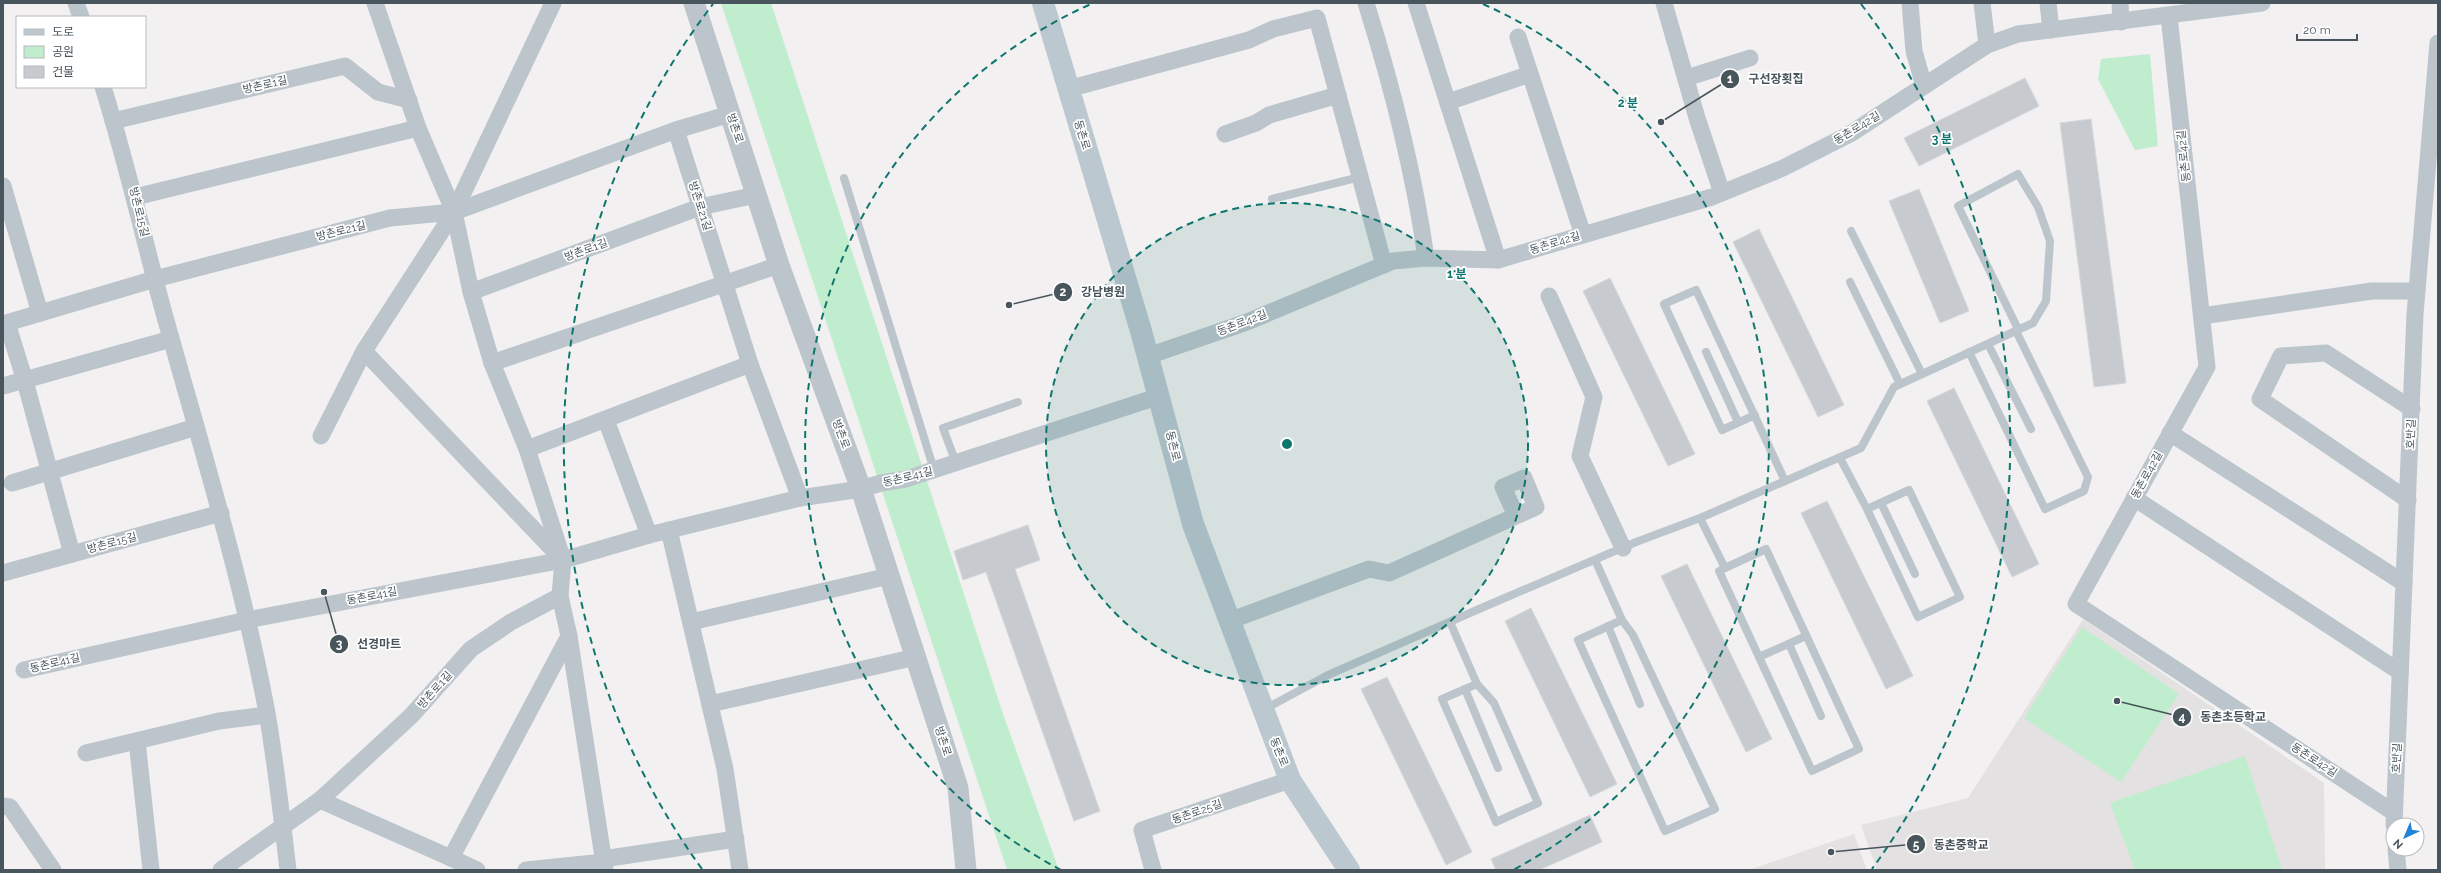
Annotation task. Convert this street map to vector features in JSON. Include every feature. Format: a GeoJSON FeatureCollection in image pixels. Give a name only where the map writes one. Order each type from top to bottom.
{"type":"FeatureCollection","features":[{"type":"Feature","properties":{"kind":"main road","name":"동촌로"},"geometry":{"type":"LineString","coordinates":[[1042,3],[1160,396],[1193,524],[1262,710],[1290,780],[1349,870]]}},
{"type":"Feature","properties":{"kind":"street"},"geometry":{"type":"LineString","coordinates":[[76,3],[81,16]]}},
{"type":"Feature","properties":{"kind":"street"},"geometry":{"type":"LineString","coordinates":[[375,3],[418,128],[454,212],[471,292],[492,363],[527,449],[563,560],[560,596],[570,636],[604,864]]}},
{"type":"Feature","properties":{"kind":"street"},"geometry":{"type":"LineString","coordinates":[[322,436],[364,351],[454,212],[553,3]]}},
{"type":"Feature","properties":{"kind":"street","name":"방촌로"},"geometry":{"type":"LineString","coordinates":[[694,3],[779,265],[861,489],[958,788],[966,870]]}},
{"type":"Feature","properties":{"kind":"street"},"geometry":{"type":"LineString","coordinates":[[1366,3],[1396,112],[1420,212],[1426,258]]}},
{"type":"Feature","properties":{"kind":"street"},"geometry":{"type":"LineString","coordinates":[[1416,3],[1498,260]]}},
{"type":"Feature","properties":{"kind":"street"},"geometry":{"type":"LineString","coordinates":[[1664,3],[1722,193]]}},
{"type":"Feature","properties":{"kind":"street"},"geometry":{"type":"LineString","coordinates":[[1910,3],[1914,51],[1924,86]]}},
{"type":"Feature","properties":{"kind":"street"},"geometry":{"type":"LineString","coordinates":[[1982,3],[1987,45]]}},
{"type":"Feature","properties":{"kind":"street"},"geometry":{"type":"LineString","coordinates":[[2048,3],[2051,30]]}},
{"type":"Feature","properties":{"kind":"street"},"geometry":{"type":"LineString","coordinates":[[2120,3],[2121,22]]}},
{"type":"Feature","properties":{"kind":"street"},"geometry":{"type":"LineString","coordinates":[[2169,16],[2262,3]]}},
{"type":"Feature","properties":{"kind":"street","name":"동촌로42길"},"geometry":{"type":"LineString","coordinates":[[1148,356],[1247,322],[1392,261],[1426,258],[1498,260],[1722,193],[1783,168],[1850,134],[1987,45],[2018,34],[2169,16],[2207,367],[2076,604],[2393,817]]}},
{"type":"Feature","properties":{"kind":"street"},"geometry":{"type":"LineString","coordinates":[[1068,89],[1249,40],[1273,29],[1316,18],[1384,265]]}},
{"type":"Feature","properties":{"kind":"street"},"geometry":{"type":"LineString","coordinates":[[1518,37],[1583,235]]}},
{"type":"Feature","properties":{"kind":"street","name":"호반길"},"geometry":{"type":"LineString","coordinates":[[2394,817],[2417,291],[2438,44]]}},
{"type":"Feature","properties":{"kind":"street"},"geometry":{"type":"LineString","coordinates":[[1686,78],[1750,58]]}},
{"type":"Feature","properties":{"kind":"street","name":"방촌로1길"},"geometry":{"type":"LineString","coordinates":[[113,121],[345,66],[378,92],[409,100]]}},
{"type":"Feature","properties":{"kind":"street"},"geometry":{"type":"LineString","coordinates":[[1448,102],[1530,74]]}},
{"type":"Feature","properties":{"kind":"street","name":"방촌로15길"},"geometry":{"type":"LineString","coordinates":[[103,88],[135,197],[171,339],[221,513],[247,620],[267,715],[288,870]]}},
{"type":"Feature","properties":{"kind":"street"},"geometry":{"type":"LineString","coordinates":[[1225,134],[1256,123],[1269,115],[1338,95]]}},
{"type":"Feature","properties":{"kind":"street","name":"방촌로21길"},"geometry":{"type":"LineString","coordinates":[[5,323],[155,279],[390,218],[454,212],[676,130],[730,114]]}},
{"type":"Feature","properties":{"kind":"street"},"geometry":{"type":"LineString","coordinates":[[135,197],[418,128]]}},
{"type":"Feature","properties":{"kind":"street","name":"방촌로21길"},"geometry":{"type":"LineString","coordinates":[[676,130],[750,364]]}},
{"type":"Feature","properties":{"kind":"street"},"geometry":{"type":"LineString","coordinates":[[3,186],[40,313]]}},
{"type":"Feature","properties":{"kind":"street","name":"방촌로1길"},"geometry":{"type":"LineString","coordinates":[[471,292],[700,207],[756,195]]}},
{"type":"Feature","properties":{"kind":"street"},"geometry":{"type":"LineString","coordinates":[[492,363],[779,265]]}},
{"type":"Feature","properties":{"kind":"street"},"geometry":{"type":"LineString","coordinates":[[2202,316],[2372,291],[2417,291]]}},
{"type":"Feature","properties":{"kind":"street"},"geometry":{"type":"LineString","coordinates":[[1549,296],[1594,397],[1580,456],[1623,548]]}},
{"type":"Feature","properties":{"kind":"street"},"geometry":{"type":"LineString","coordinates":[[5,323],[25,381],[48,471],[72,554]]}},
{"type":"Feature","properties":{"kind":"street"},"geometry":{"type":"LineString","coordinates":[[3,386],[171,339]]}},
{"type":"Feature","properties":{"kind":"street"},"geometry":{"type":"LineString","coordinates":[[364,351],[563,560]]}},
{"type":"Feature","properties":{"kind":"street"},"geometry":{"type":"LineString","coordinates":[[2408,500],[2260,399],[2281,356],[2326,353],[2412,409]]}},
{"type":"Feature","properties":{"kind":"street"},"geometry":{"type":"LineString","coordinates":[[527,449],[750,364],[800,498]]}},
{"type":"Feature","properties":{"kind":"street","name":"동촌로41길"},"geometry":{"type":"LineString","coordinates":[[24,670],[247,620],[563,560],[649,535],[800,498],[861,489],[934,470],[1160,396]]}},
{"type":"Feature","properties":{"kind":"street"},"geometry":{"type":"LineString","coordinates":[[606,420],[649,535]]}},
{"type":"Feature","properties":{"kind":"street"},"geometry":{"type":"LineString","coordinates":[[12,483],[196,427]]}},
{"type":"Feature","properties":{"kind":"street"},"geometry":{"type":"LineString","coordinates":[[2170,433],[2404,583]]}},
{"type":"Feature","properties":{"kind":"street"},"geometry":{"type":"LineString","coordinates":[[2134,498],[2400,672]]}},
{"type":"Feature","properties":{"kind":"street","name":"방촌로15길"},"geometry":{"type":"LineString","coordinates":[[3,573],[221,513]]}},
{"type":"Feature","properties":{"kind":"street"},"geometry":{"type":"LineString","coordinates":[[1229,621],[1369,569],[1389,573],[1516,516]]}},
{"type":"Feature","properties":{"kind":"street"},"geometry":{"type":"LineString","coordinates":[[669,530],[725,769],[740,870]]}},
{"type":"Feature","properties":{"kind":"street"},"geometry":{"type":"LineString","coordinates":[[691,622],[889,576]]}},
{"type":"Feature","properties":{"kind":"street","name":"방촌로1길"},"geometry":{"type":"LineString","coordinates":[[283,827],[320,800],[411,716],[471,649],[511,622],[560,596]]}},
{"type":"Feature","properties":{"kind":"street"},"geometry":{"type":"LineString","coordinates":[[451,858],[570,636]]}},
{"type":"Feature","properties":{"kind":"street"},"geometry":{"type":"LineString","coordinates":[[710,704],[916,657]]}},
{"type":"Feature","properties":{"kind":"street"},"geometry":{"type":"LineString","coordinates":[[86,753],[219,721],[267,715]]}},
{"type":"Feature","properties":{"kind":"street"},"geometry":{"type":"LineString","coordinates":[[137,741],[150,870]]}},
{"type":"Feature","properties":{"kind":"street","name":"동촌로25길"},"geometry":{"type":"LineString","coordinates":[[1153,870],[1142,830],[1290,780]]}},
{"type":"Feature","properties":{"kind":"street"},"geometry":{"type":"LineString","coordinates":[[320,800],[477,870]]}},
{"type":"Feature","properties":{"kind":"street"},"geometry":{"type":"LineString","coordinates":[[3,806],[10,807],[53,870]]}},
{"type":"Feature","properties":{"kind":"street"},"geometry":{"type":"LineString","coordinates":[[221,870],[283,827]]}},
{"type":"Feature","properties":{"kind":"street"},"geometry":{"type":"LineString","coordinates":[[526,870],[604,864],[736,839]]}},
{"type":"Feature","properties":{"kind":"street"},"geometry":{"type":"LineString","coordinates":[[2397,857],[2398,870]]}},
{"type":"Feature","properties":{"kind":"lane"},"geometry":{"type":"LineString","coordinates":[[1262,710],[1328,675],[1623,548],[1700,518],[1861,448],[1894,387],[1969,352],[1988,344],[2017,330],[2033,323],[2046,301],[2050,241],[2038,207],[2018,174],[1958,206],[2017,330],[2088,477],[2084,491],[2045,509],[1969,352]]}},
{"type":"Feature","properties":{"kind":"lane"},"geometry":{"type":"LineString","coordinates":[[1272,199],[1360,177]]}},
{"type":"Feature","properties":{"kind":"lane"},"geometry":{"type":"LineString","coordinates":[[844,178],[934,470]]}},
{"type":"Feature","properties":{"kind":"lane"},"geometry":{"type":"LineString","coordinates":[[1851,231],[1922,374]]}},
{"type":"Feature","properties":{"kind":"lane"},"geometry":{"type":"LineString","coordinates":[[1850,282],[1900,384]]}},
{"type":"Feature","properties":{"kind":"lane"},"geometry":{"type":"LineString","coordinates":[[1755,415],[1722,430],[1664,304],[1696,290],[1755,415],[1785,481]]}},
{"type":"Feature","properties":{"kind":"lane"},"geometry":{"type":"LineString","coordinates":[[1988,344],[2031,429]]}},
{"type":"Feature","properties":{"kind":"lane"},"geometry":{"type":"LineString","coordinates":[[1706,352],[1738,422]]}},
{"type":"Feature","properties":{"kind":"lane"},"geometry":{"type":"LineString","coordinates":[[956,463],[944,428],[1018,402]]}},
{"type":"Feature","properties":{"kind":"lane"},"geometry":{"type":"LineString","coordinates":[[1840,458],[1867,509],[1918,617],[1960,597],[1908,490],[1867,509]]}},
{"type":"Feature","properties":{"kind":"lane"},"geometry":{"type":"LineString","coordinates":[[1881,502],[1915,574]]}},
{"type":"Feature","properties":{"kind":"lane"},"geometry":{"type":"LineString","coordinates":[[1700,518],[1725,568]]}},
{"type":"Feature","properties":{"kind":"lane"},"geometry":{"type":"LineString","coordinates":[[1766,549],[1859,749],[1812,771],[1719,571],[1725,568],[1766,549]]}},
{"type":"Feature","properties":{"kind":"lane"},"geometry":{"type":"LineString","coordinates":[[1595,560],[1622,620],[1633,635],[1715,809],[1664,831],[1578,640],[1622,620]]}},
{"type":"Feature","properties":{"kind":"lane"},"geometry":{"type":"LineString","coordinates":[[1450,622],[1477,684],[1494,703],[1538,803],[1496,822],[1442,699],[1477,684]]}},
{"type":"Feature","properties":{"kind":"lane"},"geometry":{"type":"LineString","coordinates":[[1608,626],[1640,704]]}},
{"type":"Feature","properties":{"kind":"lane"},"geometry":{"type":"LineString","coordinates":[[1759,657],[1806,636]]}},
{"type":"Feature","properties":{"kind":"lane"},"geometry":{"type":"LineString","coordinates":[[1789,644],[1821,716]]}},
{"type":"Feature","properties":{"kind":"lane"},"geometry":{"type":"LineString","coordinates":[[1465,689],[1498,768]]}},
{"type":"Feature","properties":{"kind":"shaded area"},"geometry":{"type":"Polygon","coordinates":[[[2083,619],[2324,783],[2325,870],[1877,870],[1861,825],[1968,798],[2083,619]]]}},
{"type":"Feature","properties":{"kind":"shaded area"},"geometry":{"type":"Polygon","coordinates":[[[1854,834],[1867,870],[1749,870],[1854,834]]]}},
{"type":"Feature","properties":{"kind":"green space"},"geometry":{"type":"Polygon","coordinates":[[[721,3],[771,3],[1003,714],[1059,870],[1007,870],[721,3]]]}},
{"type":"Feature","properties":{"kind":"green space"},"geometry":{"type":"Polygon","coordinates":[[[2150,54],[2158,146],[2135,150],[2098,79],[2101,59],[2150,54]]]}},
{"type":"Feature","properties":{"kind":"green space"},"geometry":{"type":"Polygon","coordinates":[[[2082,627],[2179,694],[2121,782],[2024,718],[2082,627]]]}},
{"type":"Feature","properties":{"kind":"green space"},"geometry":{"type":"Polygon","coordinates":[[[2245,756],[2282,870],[2135,870],[2110,803],[2245,756]]]}},
{"type":"Feature","properties":{"kind":"building"},"geometry":{"type":"Polygon","coordinates":[[[2025,78],[2039,106],[1919,166],[1904,138],[2025,78]]]}},
{"type":"Feature","properties":{"kind":"building"},"geometry":{"type":"Polygon","coordinates":[[[2091,119],[2126,383],[2094,387],[2060,123],[2091,119]]]}},
{"type":"Feature","properties":{"kind":"building"},"geometry":{"type":"Polygon","coordinates":[[[1919,189],[1969,311],[1940,323],[1889,201],[1919,189]]]}},
{"type":"Feature","properties":{"kind":"building"},"geometry":{"type":"Polygon","coordinates":[[[1759,229],[1844,405],[1818,417],[1733,242],[1759,229]]]}},
{"type":"Feature","properties":{"kind":"building"},"geometry":{"type":"Polygon","coordinates":[[[1610,278],[1695,454],[1668,466],[1583,291],[1610,278]]]}},
{"type":"Feature","properties":{"kind":"building"},"geometry":{"type":"Polygon","coordinates":[[[1954,388],[2039,564],[2012,577],[1927,401],[1954,388]]]}},
{"type":"Feature","properties":{"kind":"building"},"geometry":{"type":"Polygon","coordinates":[[[1827,501],[1913,676],[1886,689],[1801,513],[1827,501]]]}},
{"type":"Feature","properties":{"kind":"building"},"geometry":{"type":"Polygon","coordinates":[[[1028,525],[1040,560],[1015,569],[1100,811],[1074,821],[986,572],[963,580],[954,551],[1028,525]]]}},
{"type":"Feature","properties":{"kind":"building"},"geometry":{"type":"Polygon","coordinates":[[[1687,564],[1772,739],[1746,752],[1661,576],[1687,564]]]}},
{"type":"Feature","properties":{"kind":"building"},"geometry":{"type":"Polygon","coordinates":[[[1531,608],[1617,784],[1590,797],[1505,621],[1531,608]]]}},
{"type":"Feature","properties":{"kind":"building"},"geometry":{"type":"Polygon","coordinates":[[[1387,677],[1472,852],[1446,865],[1361,689],[1387,677]]]}},
{"type":"Feature","properties":{"kind":"building"},"geometry":{"type":"Polygon","coordinates":[[[1590,815],[1602,842],[1539,870],[1496,870],[1491,859],[1590,815]]]}},
{"type":"Feature","properties":{"kind":"place","name":"구선장횟집"},"geometry":{"type":"Point","coordinates":[1661,122]}},
{"type":"Feature","properties":{"kind":"place","name":"강남병원"},"geometry":{"type":"Point","coordinates":[1009,305]}},
{"type":"Feature","properties":{"kind":"place","name":"선경마트"},"geometry":{"type":"Point","coordinates":[324,592]}},
{"type":"Feature","properties":{"kind":"place","name":"동촌초등학교"},"geometry":{"type":"Point","coordinates":[2117,701]}},
{"type":"Feature","properties":{"kind":"place","name":"동촌중학교"},"geometry":{"type":"Point","coordinates":[1831,852]}}]}
